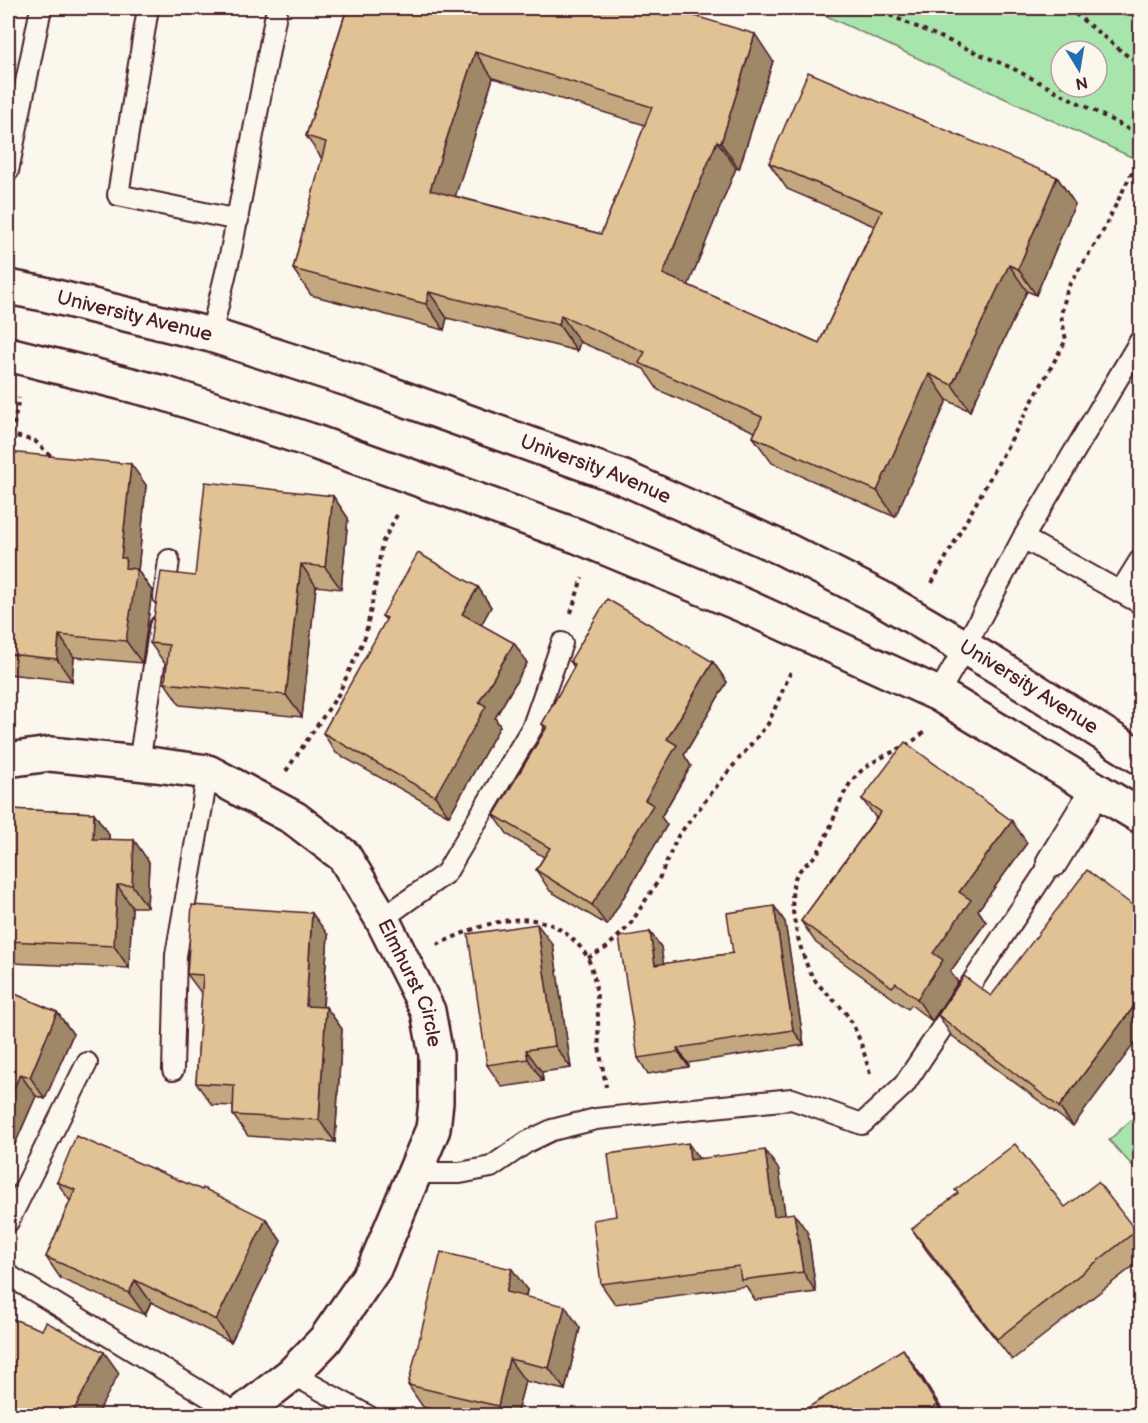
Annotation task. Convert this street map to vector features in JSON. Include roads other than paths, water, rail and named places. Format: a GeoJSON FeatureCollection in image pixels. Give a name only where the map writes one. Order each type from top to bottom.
{"type":"FeatureCollection","features":[{"type":"Feature","properties":{"kind":"street","name":"University Avenue"},"geometry":{"type":"LineString","coordinates":[[8,287],[211,335],[357,382],[624,478],[786,550],[879,597],[965,647],[1140,757]]}},
{"type":"Feature","properties":{"kind":"street"},"geometry":{"type":"LineString","coordinates":[[8,354],[164,393],[309,440],[577,536],[745,606],[938,694],[1140,816]]}},
{"type":"Feature","properties":{"kind":"street","name":"Elmhurst Circle"},"geometry":{"type":"LineString","coordinates":[[8,760],[50,754],[208,772],[294,818],[344,856],[382,918],[428,1011],[436,1055],[436,1102],[433,1130],[374,1269],[325,1340],[292,1374],[238,1415]]}},
{"type":"Feature","properties":{"kind":"street"},"geometry":{"type":"LineString","coordinates":[[1052,862],[1096,790]]}},
{"type":"Feature","properties":{"kind":"lane"},"geometry":{"type":"LineString","coordinates":[[8,171],[41,8]]}},
{"type":"Feature","properties":{"kind":"lane"},"geometry":{"type":"LineString","coordinates":[[148,8],[118,195],[238,220]]}},
{"type":"Feature","properties":{"kind":"lane"},"geometry":{"type":"LineString","coordinates":[[211,335],[238,220],[277,8]]}},
{"type":"Feature","properties":{"kind":"lane"},"geometry":{"type":"LineString","coordinates":[[938,694],[1023,538],[1140,341]]}},
{"type":"Feature","properties":{"kind":"lane"},"geometry":{"type":"LineString","coordinates":[[1023,538],[1140,603]]}},
{"type":"Feature","properties":{"kind":"lane"},"geometry":{"type":"LineString","coordinates":[[139,763],[169,560]]}},
{"type":"Feature","properties":{"kind":"lane"},"geometry":{"type":"LineString","coordinates":[[1120,592],[1140,560]]}},
{"type":"Feature","properties":{"kind":"lane"},"geometry":{"type":"LineString","coordinates":[[382,918],[446,873],[533,726],[562,643]]}},
{"type":"Feature","properties":{"kind":"lane"},"geometry":{"type":"LineString","coordinates":[[173,1070],[177,955],[208,772]]}},
{"type":"Feature","properties":{"kind":"lane"},"geometry":{"type":"LineString","coordinates":[[415,1173],[460,1173],[491,1167],[527,1142],[552,1130],[611,1118],[792,1099],[862,1124],[904,1085],[1052,862]]}},
{"type":"Feature","properties":{"kind":"lane"},"geometry":{"type":"LineString","coordinates":[[8,1222],[87,1063]]}},
{"type":"Feature","properties":{"kind":"lane"},"geometry":{"type":"LineString","coordinates":[[8,1275],[238,1415]]}},
{"type":"Feature","properties":{"kind":"lane"},"geometry":{"type":"LineString","coordinates":[[292,1374],[368,1416]]}}]}
